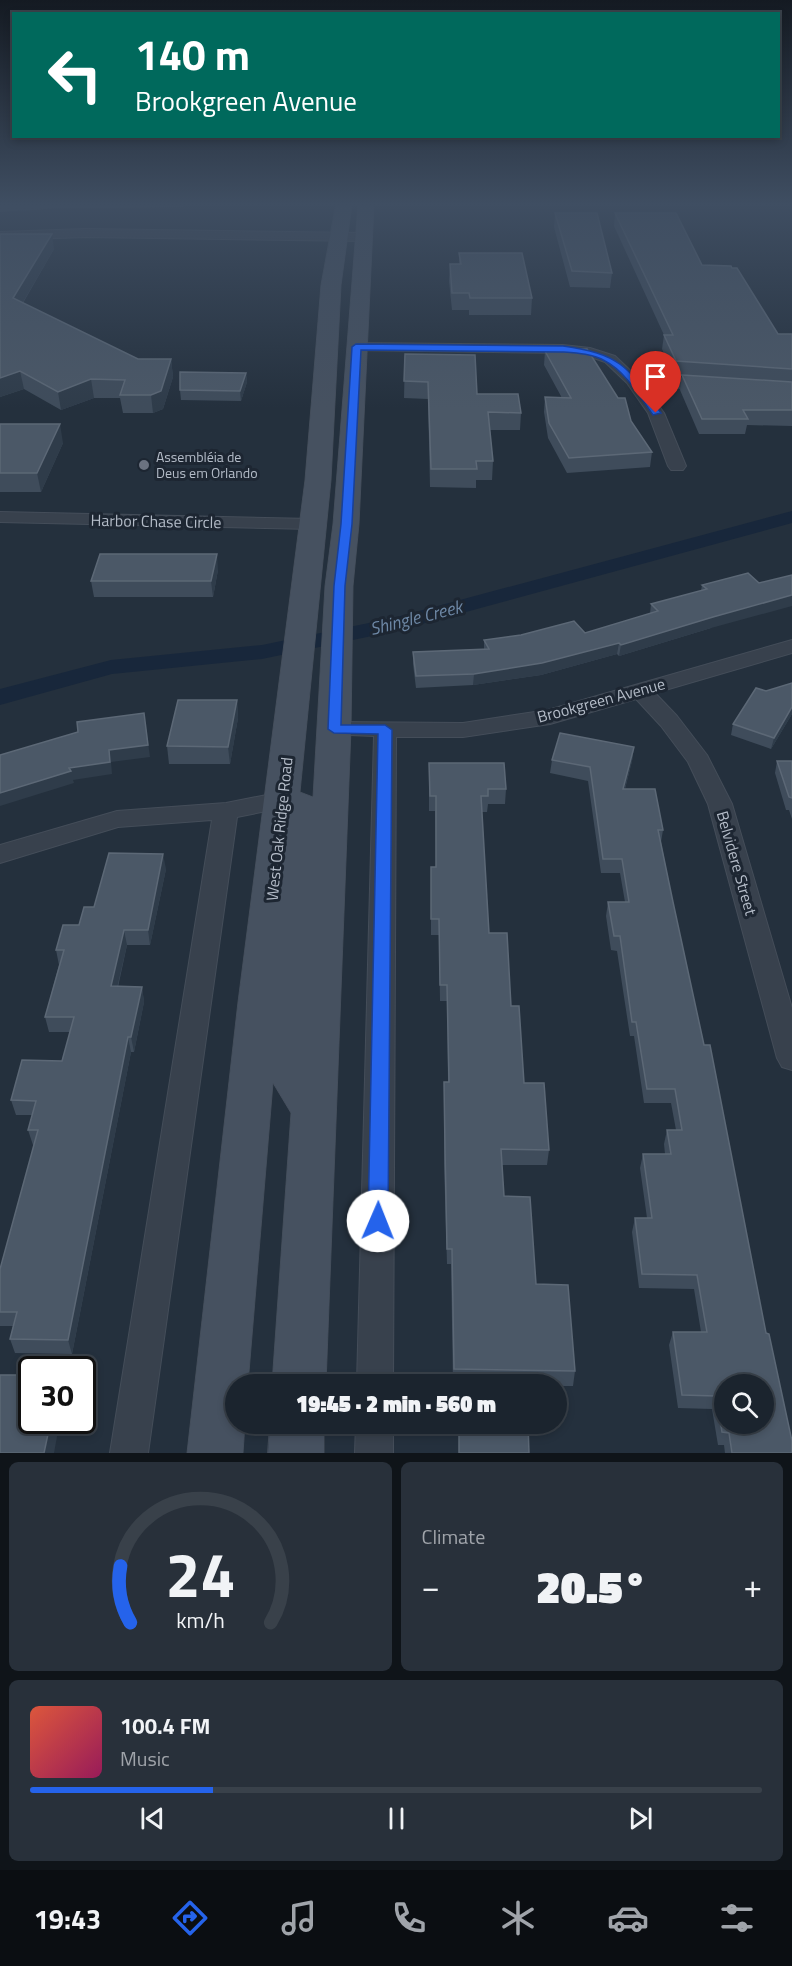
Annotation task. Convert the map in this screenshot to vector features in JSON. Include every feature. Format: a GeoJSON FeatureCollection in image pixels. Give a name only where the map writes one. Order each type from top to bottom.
{"type":"FeatureCollection","features":[{"type":"Feature","properties":{"kind":"street","name":"West Oak Ridge Road"},"geometry":{"type":"LineString","coordinates":[[215,1453],[259,1002],[312,524],[327,368],[333,273]]}},
{"type":"Feature","properties":{"kind":"street"},"geometry":{"type":"LineString","coordinates":[[300,1374],[334,729],[334,688],[361,273]]}},
{"type":"Feature","properties":{"kind":"street"},"geometry":{"type":"LineString","coordinates":[[332,276],[349,292],[345,320],[357,336],[572,350],[590,352],[610,359],[632,380],[656,413],[677,466]]}},
{"type":"Feature","properties":{"kind":"street"},"geometry":{"type":"LineString","coordinates":[[327,368],[341,370],[337,409],[352,417]]}},
{"type":"Feature","properties":{"kind":"street"},"geometry":{"type":"LineString","coordinates":[[632,380],[725,386]]}},
{"type":"Feature","properties":{"kind":"street","name":"Harbor Chase Circle"},"geometry":{"type":"LineString","coordinates":[[0,517],[312,524]]}},
{"type":"Feature","properties":{"kind":"street"},"geometry":{"type":"LineString","coordinates":[[301,621],[317,649],[314,726],[319,729],[334,729]]}},
{"type":"Feature","properties":{"kind":"street","name":"Brookgreen Avenue"},"geometry":{"type":"LineString","coordinates":[[334,729],[463,730],[550,717],[792,646]]}},
{"type":"Feature","properties":{"kind":"street","name":"Belvidere Street"},"geometry":{"type":"LineString","coordinates":[[640,690],[669,721],[699,760],[720,804],[792,1058]]}},
{"type":"Feature","properties":{"kind":"street"},"geometry":{"type":"LineString","coordinates":[[375,1374],[385,730]]}},
{"type":"Feature","properties":{"kind":"street"},"geometry":{"type":"LineString","coordinates":[[0,854],[117,819],[226,811],[282,800],[298,803],[304,809],[282,1049],[288,1069],[314,1112]]}},
{"type":"Feature","properties":{"kind":"street"},"geometry":{"type":"LineString","coordinates":[[129,1453],[226,811]]}},
{"type":"Feature","properties":{"kind":"street"},"geometry":{"type":"LineString","coordinates":[[296,1453],[297,1434]]}},
{"type":"Feature","properties":{"kind":"street"},"geometry":{"type":"LineString","coordinates":[[374,1453],[375,1434]]}},
{"type":"Feature","properties":{"kind":"building"},"geometry":{"type":"Polygon","coordinates":[[[0,273],[28,273],[13,298],[138,359],[171,359],[161,391],[151,395],[120,395],[125,380],[91,379],[58,392],[20,371],[0,378],[0,273]]]}},
{"type":"Feature","properties":{"kind":"building"},"geometry":{"type":"Polygon","coordinates":[[[451,273],[526,273],[532,298],[470,298],[469,293],[452,293],[451,273]]]}},
{"type":"Feature","properties":{"kind":"building"},"geometry":{"type":"Polygon","coordinates":[[[643,273],[740,273],[778,334],[792,334],[792,369],[676,361],[664,335],[673,335],[643,273]]]}},
{"type":"Feature","properties":{"kind":"building"},"geometry":{"type":"Polygon","coordinates":[[[587,349],[618,398],[625,398],[631,421],[652,452],[569,458],[549,423],[545,397],[571,398],[545,351],[587,349]]]}},
{"type":"Feature","properties":{"kind":"building"},"geometry":{"type":"Polygon","coordinates":[[[405,354],[475,355],[477,394],[518,394],[521,413],[488,412],[493,461],[476,461],[477,469],[431,469],[428,382],[404,381],[405,354]]]}},
{"type":"Feature","properties":{"kind":"building"},"geometry":{"type":"Polygon","coordinates":[[[180,372],[246,373],[240,391],[180,390],[180,372]]]}},
{"type":"Feature","properties":{"kind":"building"},"geometry":{"type":"Polygon","coordinates":[[[682,375],[792,382],[792,410],[743,410],[748,419],[702,419],[682,375]]]}},
{"type":"Feature","properties":{"kind":"building"},"geometry":{"type":"Polygon","coordinates":[[[0,424],[60,424],[37,473],[0,473],[0,424]]]}},
{"type":"Feature","properties":{"kind":"building"},"geometry":{"type":"Polygon","coordinates":[[[100,554],[217,554],[211,581],[91,581],[100,554]]]}},
{"type":"Feature","properties":{"kind":"building"},"geometry":{"type":"Polygon","coordinates":[[[748,573],[759,583],[792,575],[792,595],[621,645],[619,643],[542,663],[474,674],[416,676],[413,652],[489,649],[484,640],[521,635],[574,621],[585,633],[658,611],[651,604],[707,589],[702,585],[748,573]]]}},
{"type":"Feature","properties":{"kind":"building"},"geometry":{"type":"Polygon","coordinates":[[[792,683],[792,707],[774,738],[733,724],[756,688],[766,691],[792,683]]]}},
{"type":"Feature","properties":{"kind":"building"},"geometry":{"type":"Polygon","coordinates":[[[178,700],[237,700],[228,747],[167,746],[178,700]]]}},
{"type":"Feature","properties":{"kind":"building"},"geometry":{"type":"Polygon","coordinates":[[[144,713],[148,745],[109,750],[110,762],[69,768],[71,771],[0,793],[0,755],[78,732],[77,722],[144,713]]]}},
{"type":"Feature","properties":{"kind":"building"},"geometry":{"type":"Polygon","coordinates":[[[560,733],[634,747],[623,789],[655,789],[663,830],[658,830],[704,1045],[710,1045],[766,1333],[769,1334],[792,1441],[792,1453],[732,1453],[729,1434],[774,1434],[774,1374],[714,1374],[714,1396],[682,1395],[673,1332],[707,1332],[697,1275],[642,1274],[635,1218],[652,1218],[643,1154],[671,1154],[667,1130],[682,1130],[675,1089],[647,1089],[636,1022],[632,1022],[620,936],[614,936],[608,902],[629,902],[622,859],[603,859],[590,767],[552,760],[560,733]]]}},
{"type":"Feature","properties":{"kind":"building"},"geometry":{"type":"Polygon","coordinates":[[[777,761],[792,761],[792,798],[789,797],[777,761]]]}},
{"type":"Feature","properties":{"kind":"building"},"geometry":{"type":"Polygon","coordinates":[[[429,763],[504,763],[506,789],[488,789],[488,796],[481,796],[489,933],[507,933],[511,1006],[519,1006],[524,1083],[544,1083],[549,1150],[501,1149],[504,1196],[530,1197],[536,1284],[568,1285],[575,1371],[454,1369],[452,1249],[447,1249],[445,1148],[444,1082],[449,1082],[447,985],[440,985],[439,919],[431,919],[431,867],[436,867],[436,796],[430,796],[429,763]]]}},
{"type":"Feature","properties":{"kind":"building"},"geometry":{"type":"Polygon","coordinates":[[[109,853],[163,854],[148,930],[124,930],[111,986],[142,987],[131,1037],[128,1037],[68,1340],[10,1339],[17,1312],[0,1312],[0,1269],[38,1130],[28,1130],[36,1101],[11,1100],[22,1060],[62,1061],[74,1017],[45,1017],[64,950],[56,950],[63,925],[79,925],[84,907],[94,907],[109,853]]]}},
{"type":"Feature","properties":{"kind":"building"},"geometry":{"type":"Polygon","coordinates":[[[0,1375],[18,1375],[18,1434],[48,1434],[44,1453],[0,1453],[0,1375]]]}},
{"type":"Feature","properties":{"kind":"building"},"geometry":{"type":"Polygon","coordinates":[[[459,1434],[528,1434],[529,1453],[459,1453],[459,1434]]]}},
{"type":"Feature","properties":{"kind":"waterway","name":"Shingle Creek"},"geometry":{"type":"LineString","coordinates":[[0,697],[111,667],[262,652],[396,624],[792,517]]}},
{"type":"Feature","properties":{"kind":"place","name":"Assembléia de Deus em Orlando"},"geometry":{"type":"Point","coordinates":[144,465]}},
{"type":"Feature","properties":{"kind":"route"},"geometry":{"type":"LineString","coordinates":[[378,1221],[385,730],[334,729],[339,586],[346,524],[356,347],[563,349],[590,352],[610,359],[632,380],[656,413]]}}]}
